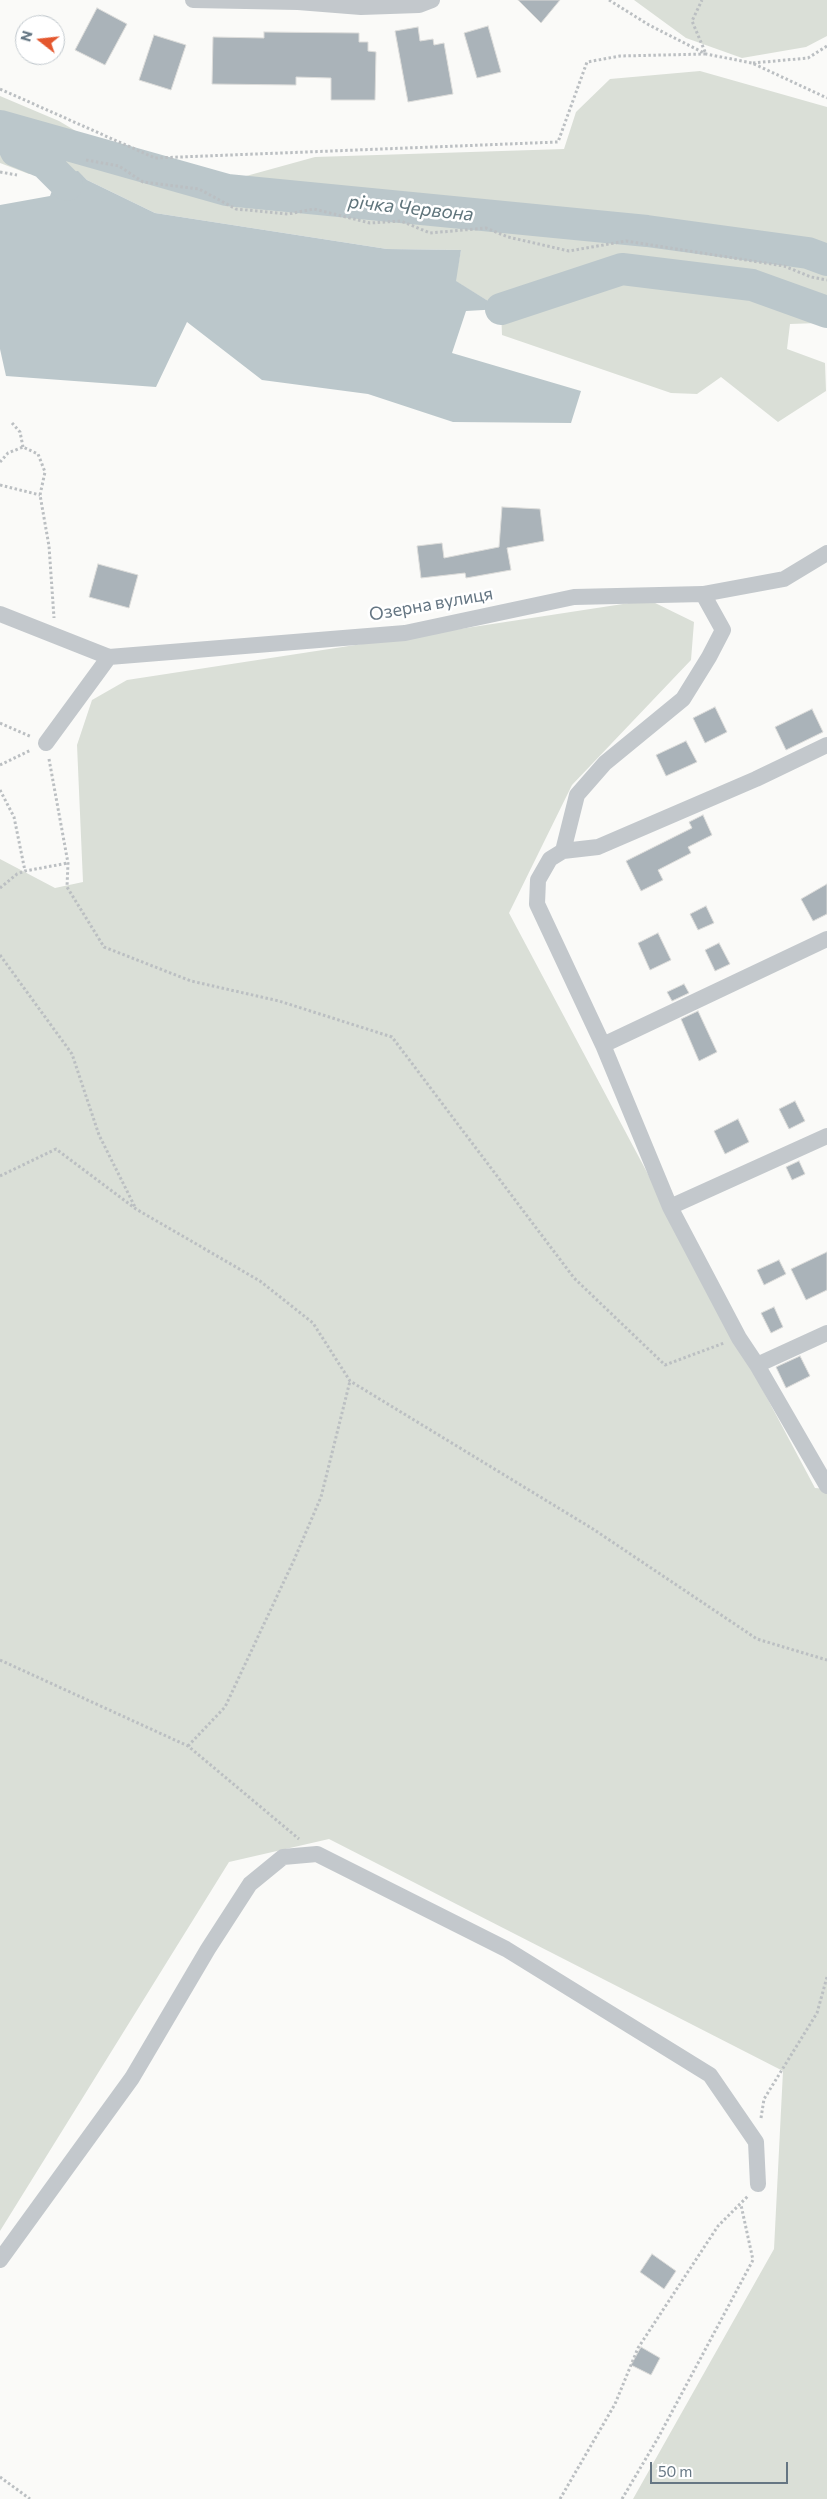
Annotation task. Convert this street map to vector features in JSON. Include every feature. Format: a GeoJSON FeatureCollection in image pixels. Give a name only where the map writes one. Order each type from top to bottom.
{"type":"FeatureCollection","features":[{"type":"Feature","properties":{"kind":"street"},"geometry":{"type":"LineString","coordinates":[[193,0],[298,1],[361,6],[419,5],[432,0]]}},
{"type":"Feature","properties":{"kind":"street","name":"Озерна вулиця"},"geometry":{"type":"LineString","coordinates":[[109,657],[404,633],[574,597],[703,594],[784,579],[827,553]]}},
{"type":"Feature","properties":{"kind":"street"},"geometry":{"type":"LineString","coordinates":[[563,852],[577,795],[605,763],[683,699],[709,657],[723,630],[703,594]]}},
{"type":"Feature","properties":{"kind":"street"},"geometry":{"type":"LineString","coordinates":[[0,614],[109,657],[46,743]]}},
{"type":"Feature","properties":{"kind":"street"},"geometry":{"type":"LineString","coordinates":[[827,746],[756,780],[598,847],[563,852],[550,859],[538,880],[537,904],[603,1045],[670,1207],[739,1338],[757,1365],[827,1486]]}},
{"type":"Feature","properties":{"kind":"street"},"geometry":{"type":"LineString","coordinates":[[603,1045],[827,939]]}},
{"type":"Feature","properties":{"kind":"street"},"geometry":{"type":"LineString","coordinates":[[670,1207],[827,1136]]}},
{"type":"Feature","properties":{"kind":"street"},"geometry":{"type":"LineString","coordinates":[[757,1365],[827,1333]]}},
{"type":"Feature","properties":{"kind":"street"},"geometry":{"type":"LineString","coordinates":[[0,2260],[132,2078],[208,1949],[250,1884],[283,1857],[317,1854],[506,1948],[710,2075],[756,2142],[758,2184]]}},
{"type":"Feature","properties":{"kind":"path"},"geometry":{"type":"LineString","coordinates":[[609,0],[649,25],[706,54]]}},
{"type":"Feature","properties":{"kind":"path"},"geometry":{"type":"LineString","coordinates":[[702,0],[692,21],[706,54]]}},
{"type":"Feature","properties":{"kind":"path"},"geometry":{"type":"LineString","coordinates":[[752,63],[808,58],[827,46]]}},
{"type":"Feature","properties":{"kind":"path"},"geometry":{"type":"LineString","coordinates":[[0,89],[155,158],[558,142],[587,62],[620,56],[706,54],[752,63],[827,98]]}},
{"type":"Feature","properties":{"kind":"path"},"geometry":{"type":"LineString","coordinates":[[86,160],[119,166],[143,182],[198,189],[236,209],[288,214],[314,209],[370,223],[401,221],[430,232],[486,228],[508,237],[569,251],[626,241],[784,266],[811,277],[827,280]]}},
{"type":"Feature","properties":{"kind":"path"},"geometry":{"type":"LineString","coordinates":[[0,172],[17,175]]}},
{"type":"Feature","properties":{"kind":"path"},"geometry":{"type":"LineString","coordinates":[[12,423],[20,432],[23,447]]}},
{"type":"Feature","properties":{"kind":"path"},"geometry":{"type":"LineString","coordinates":[[0,462],[8,453],[23,447],[38,454],[45,472],[40,495],[49,546],[55,636]]}},
{"type":"Feature","properties":{"kind":"path"},"geometry":{"type":"LineString","coordinates":[[0,485],[40,495]]}},
{"type":"Feature","properties":{"kind":"path"},"geometry":{"type":"LineString","coordinates":[[0,722],[46,743]]}},
{"type":"Feature","properties":{"kind":"path"},"geometry":{"type":"LineString","coordinates":[[0,765],[46,743]]}},
{"type":"Feature","properties":{"kind":"path"},"geometry":{"type":"LineString","coordinates":[[46,743],[68,863],[67,888],[104,947],[190,981],[279,1001],[392,1037],[574,1278],[665,1365],[739,1338]]}},
{"type":"Feature","properties":{"kind":"path"},"geometry":{"type":"LineString","coordinates":[[0,790],[14,817],[26,871]]}},
{"type":"Feature","properties":{"kind":"path"},"geometry":{"type":"LineString","coordinates":[[0,888],[17,874],[68,863]]}},
{"type":"Feature","properties":{"kind":"path"},"geometry":{"type":"LineString","coordinates":[[0,955],[72,1054],[99,1134],[136,1209]]}},
{"type":"Feature","properties":{"kind":"path"},"geometry":{"type":"LineString","coordinates":[[0,1176],[56,1149],[136,1209],[260,1281],[313,1324],[350,1381],[593,1529],[757,1639],[827,1660]]}},
{"type":"Feature","properties":{"kind":"path"},"geometry":{"type":"LineString","coordinates":[[188,1746],[225,1707],[294,1560],[321,1497],[350,1381]]}},
{"type":"Feature","properties":{"kind":"path"},"geometry":{"type":"LineString","coordinates":[[0,1660],[188,1746],[317,1854]]}},
{"type":"Feature","properties":{"kind":"path"},"geometry":{"type":"LineString","coordinates":[[756,2142],[764,2099],[817,2013],[827,1977]]}},
{"type":"Feature","properties":{"kind":"path"},"geometry":{"type":"LineString","coordinates":[[560,2499],[616,2404],[638,2348],[718,2226],[758,2184]]}},
{"type":"Feature","properties":{"kind":"path"},"geometry":{"type":"LineString","coordinates":[[622,2499],[658,2438],[753,2260],[741,2204]]}},
{"type":"Feature","properties":{"kind":"path"},"geometry":{"type":"LineString","coordinates":[[0,2477],[30,2499]]}},
{"type":"Feature","properties":{"kind":"shaded area"},"geometry":{"type":"Polygon","coordinates":[[[634,0],[827,0],[827,36],[806,47],[742,58],[686,38],[634,0]]]}},
{"type":"Feature","properties":{"kind":"shaded area"},"geometry":{"type":"Polygon","coordinates":[[[700,71],[827,107],[827,315],[819,323],[790,324],[787,349],[825,363],[826,391],[778,422],[721,377],[697,394],[671,393],[502,335],[501,309],[455,281],[461,250],[387,249],[155,213],[87,180],[77,171],[29,174],[0,163],[0,96],[59,121],[143,171],[228,181],[315,157],[564,149],[576,112],[610,79],[700,71]]]}},
{"type":"Feature","properties":{"kind":"shaded area"},"geometry":{"type":"Polygon","coordinates":[[[78,171],[87,180],[155,213],[387,249],[461,250],[456,281],[501,309],[466,311],[452,353],[581,391],[571,423],[453,422],[368,394],[262,380],[187,322],[156,387],[6,376],[0,349],[0,205],[50,196],[59,172],[78,171]]]}},
{"type":"Feature","properties":{"kind":"shaded area"},"geometry":{"type":"Polygon","coordinates":[[[649,600],[694,622],[691,660],[572,785],[509,913],[815,1488],[827,1489],[827,2499],[633,2499],[774,2249],[783,2071],[329,1839],[229,1862],[0,2231],[0,859],[55,888],[83,882],[77,745],[92,700],[127,680],[649,600]]]}},
{"type":"Feature","properties":{"kind":"building"},"geometry":{"type":"Polygon","coordinates":[[[518,0],[560,0],[541,23],[518,0]]]}},
{"type":"Feature","properties":{"kind":"building"},"geometry":{"type":"Polygon","coordinates":[[[97,8],[127,24],[105,65],[75,50],[97,8]]]}},
{"type":"Feature","properties":{"kind":"building"},"geometry":{"type":"Polygon","coordinates":[[[488,26],[501,72],[477,78],[464,33],[488,26]]]}},
{"type":"Feature","properties":{"kind":"building"},"geometry":{"type":"Polygon","coordinates":[[[418,27],[420,41],[433,39],[434,45],[444,43],[453,94],[408,102],[395,31],[418,27]]]}},
{"type":"Feature","properties":{"kind":"building"},"geometry":{"type":"Polygon","coordinates":[[[264,32],[359,33],[359,42],[368,42],[368,51],[376,52],[375,100],[331,100],[331,78],[296,77],[296,85],[212,84],[213,37],[264,38],[264,32]]]}},
{"type":"Feature","properties":{"kind":"building"},"geometry":{"type":"Polygon","coordinates":[[[154,35],[186,45],[171,90],[139,80],[154,35]]]}},
{"type":"Feature","properties":{"kind":"building"},"geometry":{"type":"Polygon","coordinates":[[[502,507],[540,509],[544,541],[507,548],[511,570],[466,578],[465,573],[421,578],[417,546],[442,543],[444,558],[499,547],[502,507]]]}},
{"type":"Feature","properties":{"kind":"building"},"geometry":{"type":"Polygon","coordinates":[[[98,564],[138,575],[129,608],[89,597],[98,564]]]}},
{"type":"Feature","properties":{"kind":"building"},"geometry":{"type":"Polygon","coordinates":[[[715,707],[727,732],[705,743],[693,718],[715,707]]]}},
{"type":"Feature","properties":{"kind":"building"},"geometry":{"type":"Polygon","coordinates":[[[812,709],[823,732],[786,750],[775,727],[812,709]]]}},
{"type":"Feature","properties":{"kind":"building"},"geometry":{"type":"Polygon","coordinates":[[[686,741],[697,762],[666,776],[656,755],[686,741]]]}},
{"type":"Feature","properties":{"kind":"building"},"geometry":{"type":"Polygon","coordinates":[[[703,815],[712,835],[688,847],[691,853],[658,870],[663,880],[641,891],[626,861],[692,828],[689,822],[703,815]]]}},
{"type":"Feature","properties":{"kind":"building"},"geometry":{"type":"Polygon","coordinates":[[[827,884],[827,914],[813,921],[801,899],[827,884]]]}},
{"type":"Feature","properties":{"kind":"building"},"geometry":{"type":"Polygon","coordinates":[[[706,906],[714,923],[698,930],[690,914],[706,906]]]}},
{"type":"Feature","properties":{"kind":"building"},"geometry":{"type":"Polygon","coordinates":[[[658,933],[671,960],[650,970],[638,943],[658,933]]]}},
{"type":"Feature","properties":{"kind":"building"},"geometry":{"type":"Polygon","coordinates":[[[719,943],[730,964],[715,971],[705,950],[719,943]]]}},
{"type":"Feature","properties":{"kind":"building"},"geometry":{"type":"Polygon","coordinates":[[[684,984],[689,993],[672,1001],[667,992],[684,984]]]}},
{"type":"Feature","properties":{"kind":"building"},"geometry":{"type":"Polygon","coordinates":[[[698,1011],[717,1052],[699,1061],[681,1019],[698,1011]]]}},
{"type":"Feature","properties":{"kind":"building"},"geometry":{"type":"Polygon","coordinates":[[[795,1101],[805,1121],[789,1129],[779,1109],[795,1101]]]}},
{"type":"Feature","properties":{"kind":"building"},"geometry":{"type":"Polygon","coordinates":[[[738,1119],[749,1142],[725,1154],[714,1131],[738,1119]]]}},
{"type":"Feature","properties":{"kind":"building"},"geometry":{"type":"Polygon","coordinates":[[[799,1161],[805,1174],[792,1180],[786,1167],[799,1161]]]}},
{"type":"Feature","properties":{"kind":"building"},"geometry":{"type":"Polygon","coordinates":[[[827,1252],[827,1290],[806,1300],[791,1269],[827,1252]]]}},
{"type":"Feature","properties":{"kind":"building"},"geometry":{"type":"Polygon","coordinates":[[[779,1260],[786,1274],[764,1285],[757,1270],[779,1260]]]}},
{"type":"Feature","properties":{"kind":"building"},"geometry":{"type":"Polygon","coordinates":[[[774,1307],[783,1327],[771,1333],[761,1313],[774,1307]]]}},
{"type":"Feature","properties":{"kind":"building"},"geometry":{"type":"Polygon","coordinates":[[[800,1356],[810,1376],[786,1388],[776,1367],[800,1356]]]}},
{"type":"Feature","properties":{"kind":"building"},"geometry":{"type":"Polygon","coordinates":[[[652,2254],[676,2271],[664,2289],[640,2272],[652,2254]]]}},
{"type":"Feature","properties":{"kind":"building"},"geometry":{"type":"Polygon","coordinates":[[[641,2347],[660,2358],[651,2375],[631,2365],[641,2347]]]}},
{"type":"Feature","properties":{"kind":"waterway","name":"річка Червона"},"geometry":{"type":"LineString","coordinates":[[0,126],[227,190],[647,231],[808,253],[827,260]]}},
{"type":"Feature","properties":{"kind":"waterway"},"geometry":{"type":"LineString","coordinates":[[8,135],[16,151],[45,163],[67,185]]}},
{"type":"Feature","properties":{"kind":"waterway","name":"річка Червона"},"geometry":{"type":"LineString","coordinates":[[501,309],[622,269],[752,285],[827,312]]}}]}
